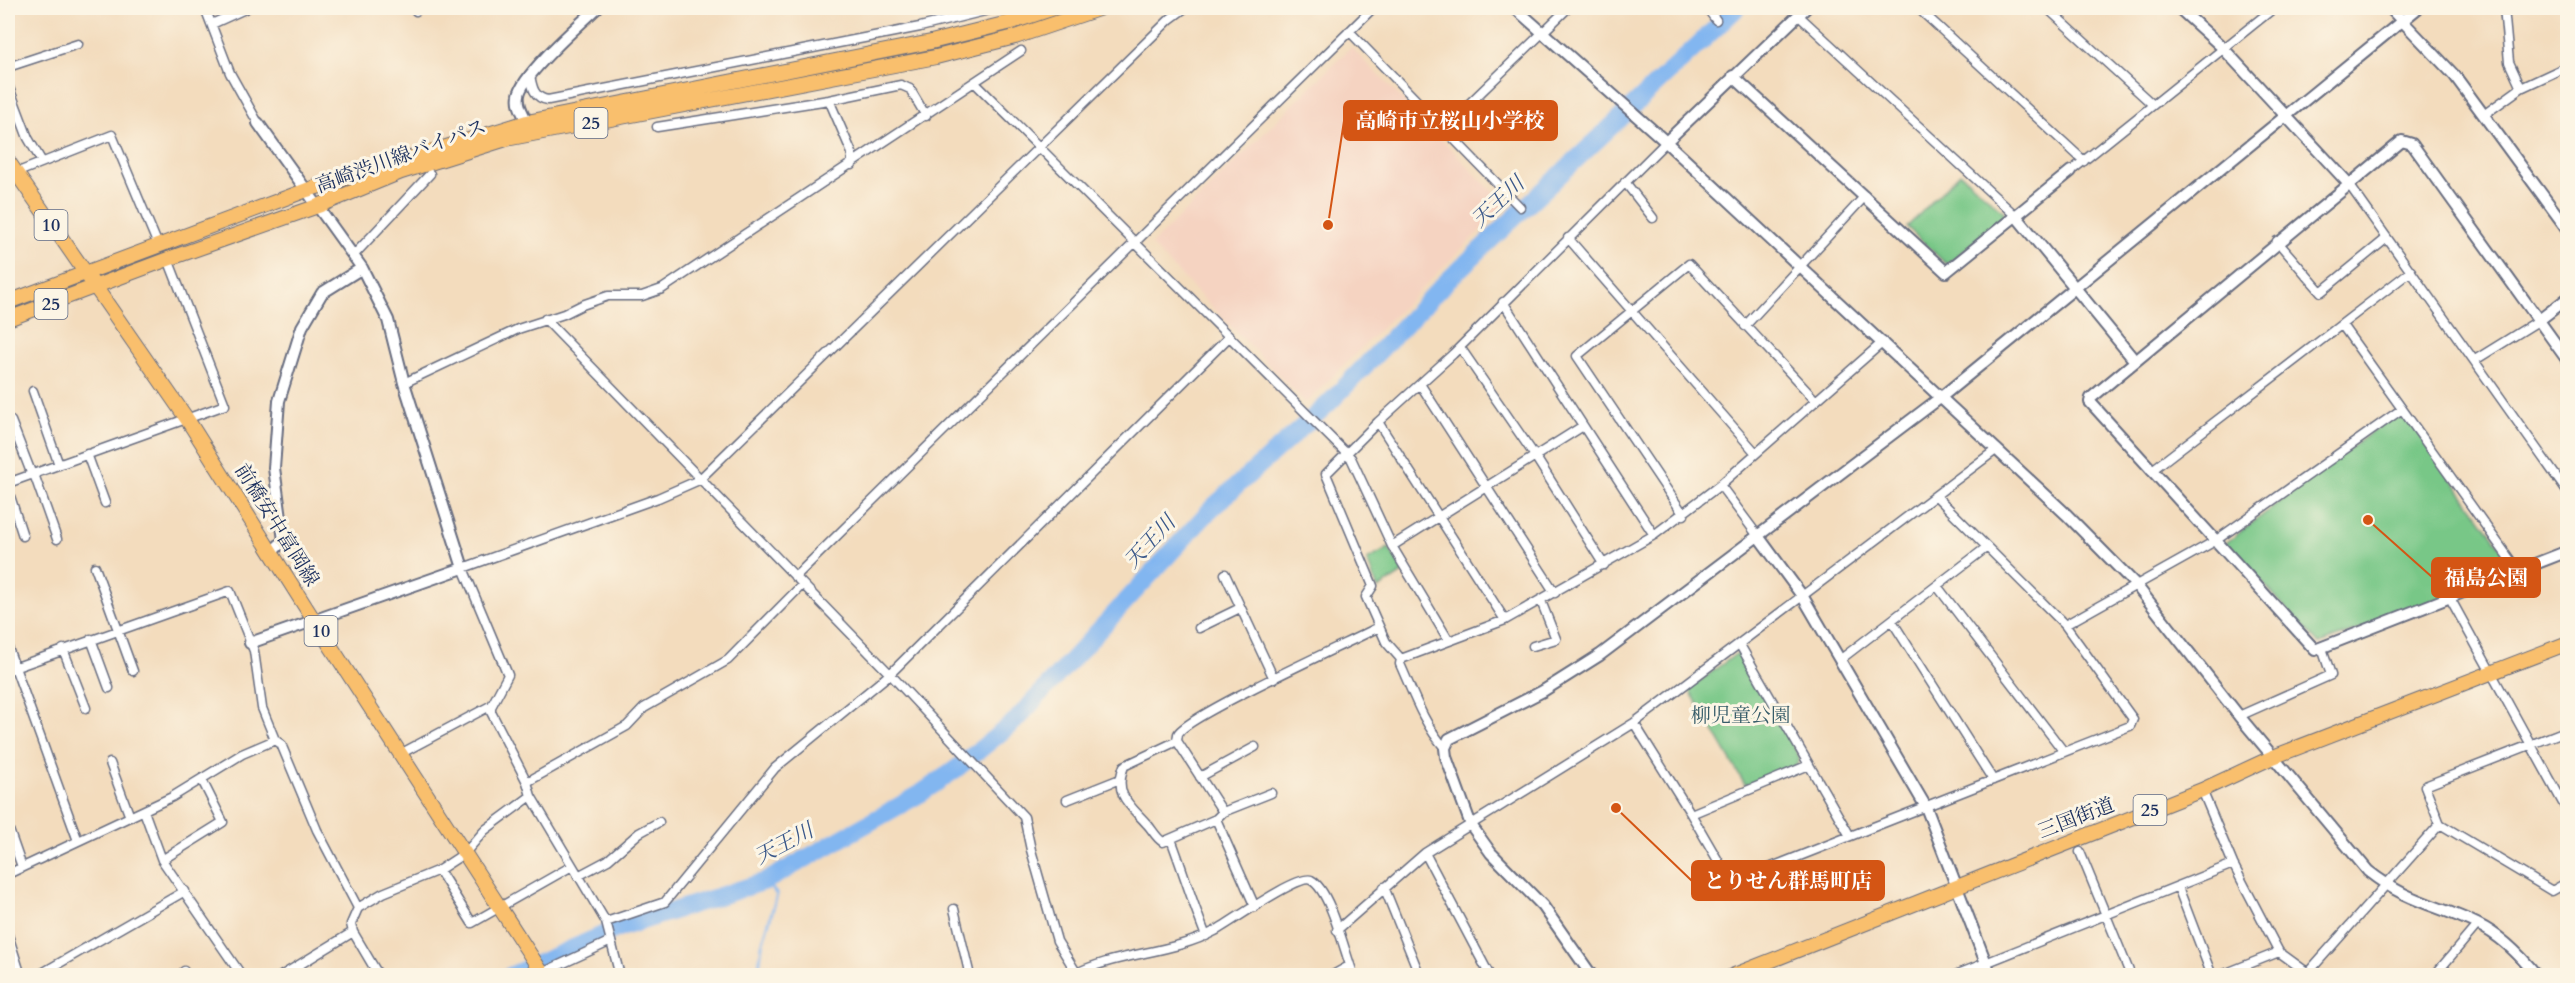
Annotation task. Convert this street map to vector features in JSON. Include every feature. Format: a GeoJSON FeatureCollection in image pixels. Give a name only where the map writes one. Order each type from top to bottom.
{"type":"FeatureCollection","features":[{"type":"Feature","properties":{"kind":"main road","name":"高崎渋川線バイパス"},"geometry":{"type":"LineString","coordinates":[[8,302],[307,190],[527,122],[931,42],[1012,22],[1054,8]]}},
{"type":"Feature","properties":{"kind":"main road","name":"高崎渋川線バイパス"},"geometry":{"type":"LineString","coordinates":[[8,320],[168,259],[318,206],[401,172],[506,139],[936,57],[1014,37],[1101,8]]}},
{"type":"Feature","properties":{"kind":"main road","name":"前橋安中富岡線"},"geometry":{"type":"LineString","coordinates":[[10,170],[187,419],[315,622],[543,974]]}},
{"type":"Feature","properties":{"kind":"main road","name":"三国街道"},"geometry":{"type":"LineString","coordinates":[[1732,975],[2202,790],[2273,757],[2568,643]]}},
{"type":"Feature","properties":{"kind":"street"},"geometry":{"type":"LineString","coordinates":[[205,8],[230,73],[258,123],[362,268],[388,320],[404,383],[463,568],[508,675],[492,705],[491,712],[527,782],[531,796],[606,922],[620,975]]}},
{"type":"Feature","properties":{"kind":"street"},"geometry":{"type":"LineString","coordinates":[[212,24],[247,8]]}},
{"type":"Feature","properties":{"kind":"street"},"geometry":{"type":"LineString","coordinates":[[527,122],[519,105],[519,93],[530,75],[597,8]]}},
{"type":"Feature","properties":{"kind":"street"},"geometry":{"type":"LineString","coordinates":[[530,75],[533,89],[540,98],[548,100],[910,29],[997,8]]}},
{"type":"Feature","properties":{"kind":"street"},"geometry":{"type":"LineString","coordinates":[[250,643],[315,622],[658,498],[699,480],[1170,19],[1185,8]]}},
{"type":"Feature","properties":{"kind":"street"},"geometry":{"type":"LineString","coordinates":[[795,577],[1373,8]]}},
{"type":"Feature","properties":{"kind":"street"},"geometry":{"type":"LineString","coordinates":[[1515,8],[1640,117],[1883,342],[1940,398],[1997,448],[2136,585],[2239,716],[2368,871],[2387,886],[2415,901],[2478,924],[2498,937],[2526,961],[2537,975]]}},
{"type":"Feature","properties":{"kind":"street"},"geometry":{"type":"LineString","coordinates":[[1443,129],[1542,30],[1568,8]]}},
{"type":"Feature","properties":{"kind":"street"},"geometry":{"type":"LineString","coordinates":[[1707,8],[1716,20]]}},
{"type":"Feature","properties":{"kind":"street"},"geometry":{"type":"LineString","coordinates":[[1918,8],[2084,161]]}},
{"type":"Feature","properties":{"kind":"street"},"geometry":{"type":"LineString","coordinates":[[2047,8],[2152,104]]}},
{"type":"Feature","properties":{"kind":"street"},"geometry":{"type":"LineString","coordinates":[[2179,8],[2222,47],[2348,183],[2568,493]]}},
{"type":"Feature","properties":{"kind":"street"},"geometry":{"type":"LineString","coordinates":[[1733,76],[1946,272],[2017,217],[2222,47],[2274,8]]}},
{"type":"Feature","properties":{"kind":"street"},"geometry":{"type":"LineString","coordinates":[[2390,8],[2442,61],[2485,114],[2568,230]]}},
{"type":"Feature","properties":{"kind":"street"},"geometry":{"type":"LineString","coordinates":[[1445,748],[1454,734],[1543,691],[1600,655],[1940,398],[2284,115],[2418,8]]}},
{"type":"Feature","properties":{"kind":"street"},"geometry":{"type":"LineString","coordinates":[[2504,8],[2509,62],[2521,88]]}},
{"type":"Feature","properties":{"kind":"street"},"geometry":{"type":"LineString","coordinates":[[1401,659],[1389,647],[1366,597],[1373,586],[1326,474],[1378,422],[1460,347],[1625,182],[1802,11],[2017,217],[2135,361]]}},
{"type":"Feature","properties":{"kind":"street"},"geometry":{"type":"LineString","coordinates":[[1349,31],[1520,207]]}},
{"type":"Feature","properties":{"kind":"street"},"geometry":{"type":"LineString","coordinates":[[8,67],[78,44]]}},
{"type":"Feature","properties":{"kind":"street"},"geometry":{"type":"LineString","coordinates":[[404,383],[545,319],[564,314],[608,296],[642,296],[662,289],[1021,51]]}},
{"type":"Feature","properties":{"kind":"street"},"geometry":{"type":"LineString","coordinates":[[2485,114],[2521,88],[2568,66]]}},
{"type":"Feature","properties":{"kind":"street"},"geometry":{"type":"LineString","coordinates":[[975,83],[1346,455],[1352,458],[1392,546],[1449,641]]}},
{"type":"Feature","properties":{"kind":"street"},"geometry":{"type":"LineString","coordinates":[[8,85],[28,138],[42,162]]}},
{"type":"Feature","properties":{"kind":"street"},"geometry":{"type":"LineString","coordinates":[[657,128],[907,86],[926,116]]}},
{"type":"Feature","properties":{"kind":"street"},"geometry":{"type":"LineString","coordinates":[[829,100],[852,153],[852,165]]}},
{"type":"Feature","properties":{"kind":"street"},"geometry":{"type":"LineString","coordinates":[[10,170],[42,162],[112,135],[158,245]]}},
{"type":"Feature","properties":{"kind":"street"},"geometry":{"type":"LineString","coordinates":[[2568,361],[2412,144],[2402,141],[2277,241],[2091,398],[2090,402],[2315,650],[2568,551]]}},
{"type":"Feature","properties":{"kind":"street"},"geometry":{"type":"LineString","coordinates":[[352,256],[430,174]]}},
{"type":"Feature","properties":{"kind":"street"},"geometry":{"type":"LineString","coordinates":[[1625,182],[1653,218]]}},
{"type":"Feature","properties":{"kind":"street"},"geometry":{"type":"LineString","coordinates":[[1745,326],[1802,267],[1864,196]]}},
{"type":"Feature","properties":{"kind":"street"},"geometry":{"type":"LineString","coordinates":[[1568,238],[1755,452]]}},
{"type":"Feature","properties":{"kind":"street"},"geometry":{"type":"LineString","coordinates":[[2277,241],[2321,292],[2387,238]]}},
{"type":"Feature","properties":{"kind":"street"},"geometry":{"type":"LineString","coordinates":[[8,483],[225,405],[168,259]]}},
{"type":"Feature","properties":{"kind":"street"},"geometry":{"type":"LineString","coordinates":[[1684,515],[1577,356],[1689,264],[1816,401]]}},
{"type":"Feature","properties":{"kind":"street"},"geometry":{"type":"LineString","coordinates":[[272,552],[284,540],[274,468],[276,422],[279,401],[295,348],[302,327],[322,293],[362,268]]}},
{"type":"Feature","properties":{"kind":"street"},"geometry":{"type":"LineString","coordinates":[[2151,471],[2411,271]]}},
{"type":"Feature","properties":{"kind":"street"},"geometry":{"type":"LineString","coordinates":[[2475,360],[2538,321],[2568,298]]}},
{"type":"Feature","properties":{"kind":"street"},"geometry":{"type":"LineString","coordinates":[[1503,302],[1654,535]]}},
{"type":"Feature","properties":{"kind":"street"},"geometry":{"type":"LineString","coordinates":[[545,319],[890,674],[1024,817],[1057,941],[1073,974],[1206,936],[1274,894],[1305,880],[1311,880],[1329,905],[1354,975]]}},
{"type":"Feature","properties":{"kind":"street"},"geometry":{"type":"LineString","coordinates":[[2342,325],[2518,571]]}},
{"type":"Feature","properties":{"kind":"street"},"geometry":{"type":"LineString","coordinates":[[606,922],[665,902],[775,768],[890,674],[1229,337]]}},
{"type":"Feature","properties":{"kind":"street"},"geometry":{"type":"LineString","coordinates":[[1401,659],[1505,620],[1654,535],[1684,515],[1720,485],[1883,342]]}},
{"type":"Feature","properties":{"kind":"street"},"geometry":{"type":"LineString","coordinates":[[1460,347],[1535,456],[1604,565]]}},
{"type":"Feature","properties":{"kind":"street"},"geometry":{"type":"LineString","coordinates":[[1420,384],[1555,593]]}},
{"type":"Feature","properties":{"kind":"street"},"geometry":{"type":"LineString","coordinates":[[33,391],[59,465]]}},
{"type":"Feature","properties":{"kind":"street"},"geometry":{"type":"LineString","coordinates":[[2065,625],[2215,541],[2402,408]]}},
{"type":"Feature","properties":{"kind":"street"},"geometry":{"type":"LineString","coordinates":[[11,420],[57,539]]}},
{"type":"Feature","properties":{"kind":"street"},"geometry":{"type":"LineString","coordinates":[[1378,422],[1505,620]]}},
{"type":"Feature","properties":{"kind":"street"},"geometry":{"type":"LineString","coordinates":[[1392,546],[1583,426]]}},
{"type":"Feature","properties":{"kind":"street"},"geometry":{"type":"LineString","coordinates":[[1337,930],[1425,853],[1634,723],[1740,645],[1997,448]]}},
{"type":"Feature","properties":{"kind":"street"},"geometry":{"type":"LineString","coordinates":[[87,454],[105,503]]}},
{"type":"Feature","properties":{"kind":"street"},"geometry":{"type":"LineString","coordinates":[[1720,485],[1803,597],[1926,807],[1991,975]]}},
{"type":"Feature","properties":{"kind":"street"},"geometry":{"type":"LineString","coordinates":[[8,490],[23,536]]}},
{"type":"Feature","properties":{"kind":"street"},"geometry":{"type":"LineString","coordinates":[[1634,723],[1731,883],[2130,726],[2133,718],[2065,625],[1936,496]]}},
{"type":"Feature","properties":{"kind":"street"},"geometry":{"type":"LineString","coordinates":[[1841,659],[1987,547]]}},
{"type":"Feature","properties":{"kind":"street"},"geometry":{"type":"LineString","coordinates":[[94,567],[133,672]]}},
{"type":"Feature","properties":{"kind":"street"},"geometry":{"type":"LineString","coordinates":[[1225,574],[1274,679]]}},
{"type":"Feature","properties":{"kind":"street"},"geometry":{"type":"LineString","coordinates":[[527,782],[627,726],[644,708],[728,660],[802,585]]}},
{"type":"Feature","properties":{"kind":"street"},"geometry":{"type":"LineString","coordinates":[[1937,586],[2064,752]]}},
{"type":"Feature","properties":{"kind":"street"},"geometry":{"type":"LineString","coordinates":[[11,668],[230,591],[254,651],[262,708],[275,740],[281,744],[317,830],[358,908]]}},
{"type":"Feature","properties":{"kind":"street"},"geometry":{"type":"LineString","coordinates":[[2450,598],[2568,812]]}},
{"type":"Feature","properties":{"kind":"street"},"geometry":{"type":"LineString","coordinates":[[1533,646],[1556,639],[1541,601]]}},
{"type":"Feature","properties":{"kind":"street"},"geometry":{"type":"LineString","coordinates":[[1199,628],[1240,608]]}},
{"type":"Feature","properties":{"kind":"street"},"geometry":{"type":"LineString","coordinates":[[1892,621],[1994,780]]}},
{"type":"Feature","properties":{"kind":"street"},"geometry":{"type":"LineString","coordinates":[[1223,812],[1177,741],[1180,730],[1233,698],[1379,627]]}},
{"type":"Feature","properties":{"kind":"street"},"geometry":{"type":"LineString","coordinates":[[91,639],[109,688]]}},
{"type":"Feature","properties":{"kind":"street"},"geometry":{"type":"LineString","coordinates":[[1740,645],[1850,836]]}},
{"type":"Feature","properties":{"kind":"street"},"geometry":{"type":"LineString","coordinates":[[8,648],[11,668],[78,841]]}},
{"type":"Feature","properties":{"kind":"street"},"geometry":{"type":"LineString","coordinates":[[2239,716],[2331,675],[2322,648]]}},
{"type":"Feature","properties":{"kind":"street"},"geometry":{"type":"LineString","coordinates":[[63,649],[86,708]]}},
{"type":"Feature","properties":{"kind":"street"},"geometry":{"type":"LineString","coordinates":[[1401,659],[1400,664],[1422,712],[1434,736],[1445,748],[1471,825],[1491,853],[1543,906],[1592,975]]}},
{"type":"Feature","properties":{"kind":"street"},"geometry":{"type":"LineString","coordinates":[[400,754],[443,734],[492,705]]}},
{"type":"Feature","properties":{"kind":"street"},"geometry":{"type":"LineString","coordinates":[[2568,730],[2425,786],[2440,824],[2552,891],[2568,882]]}},
{"type":"Feature","properties":{"kind":"street"},"geometry":{"type":"LineString","coordinates":[[8,874],[144,811],[202,780],[242,754],[275,740]]}},
{"type":"Feature","properties":{"kind":"street"},"geometry":{"type":"LineString","coordinates":[[1177,741],[1124,766],[1119,778],[1126,800],[1134,813],[1147,823],[1162,842],[1216,819],[1223,812],[1271,793]]}},
{"type":"Feature","properties":{"kind":"street"},"geometry":{"type":"LineString","coordinates":[[1200,777],[1255,747]]}},
{"type":"Feature","properties":{"kind":"street"},"geometry":{"type":"LineString","coordinates":[[110,763],[130,817]]}},
{"type":"Feature","properties":{"kind":"street"},"geometry":{"type":"LineString","coordinates":[[1691,814],[1809,765]]}},
{"type":"Feature","properties":{"kind":"street"},"geometry":{"type":"LineString","coordinates":[[1067,800],[1119,778]]}},
{"type":"Feature","properties":{"kind":"street"},"geometry":{"type":"LineString","coordinates":[[162,860],[223,822],[202,780]]}},
{"type":"Feature","properties":{"kind":"street"},"geometry":{"type":"LineString","coordinates":[[2202,790],[2233,864],[2279,952],[2308,974],[2440,824]]}},
{"type":"Feature","properties":{"kind":"street"},"geometry":{"type":"LineString","coordinates":[[379,975],[353,932],[351,924],[358,908],[383,893],[439,870],[465,853],[485,830],[531,796]]}},
{"type":"Feature","properties":{"kind":"street"},"geometry":{"type":"LineString","coordinates":[[144,811],[162,860],[242,975]]}},
{"type":"Feature","properties":{"kind":"street"},"geometry":{"type":"LineString","coordinates":[[1216,819],[1255,907]]}},
{"type":"Feature","properties":{"kind":"street"},"geometry":{"type":"LineString","coordinates":[[578,876],[608,860],[639,833],[659,822]]}},
{"type":"Feature","properties":{"kind":"street"},"geometry":{"type":"LineString","coordinates":[[8,827],[22,867]]}},
{"type":"Feature","properties":{"kind":"street"},"geometry":{"type":"LineString","coordinates":[[1171,839],[1183,870],[1188,892],[1206,936]]}},
{"type":"Feature","properties":{"kind":"street"},"geometry":{"type":"LineString","coordinates":[[2080,852],[2131,975]]}},
{"type":"Feature","properties":{"kind":"street"},"geometry":{"type":"LineString","coordinates":[[1425,853],[1490,975]]}},
{"type":"Feature","properties":{"kind":"street"},"geometry":{"type":"LineString","coordinates":[[1953,975],[2233,864]]}},
{"type":"Feature","properties":{"kind":"street"},"geometry":{"type":"LineString","coordinates":[[439,870],[472,923],[572,866]]}},
{"type":"Feature","properties":{"kind":"street"},"geometry":{"type":"LineString","coordinates":[[1384,887],[1420,975]]}},
{"type":"Feature","properties":{"kind":"street"},"geometry":{"type":"LineString","coordinates":[[2178,887],[2212,975]]}},
{"type":"Feature","properties":{"kind":"street"},"geometry":{"type":"LineString","coordinates":[[37,975],[185,891]]}},
{"type":"Feature","properties":{"kind":"street"},"geometry":{"type":"LineString","coordinates":[[954,909],[970,975]]}},
{"type":"Feature","properties":{"kind":"street"},"geometry":{"type":"LineString","coordinates":[[2434,975],[2478,924]]}},
{"type":"Feature","properties":{"kind":"street"},"geometry":{"type":"LineString","coordinates":[[280,975],[353,932]]}},
{"type":"Feature","properties":{"kind":"street"},"geometry":{"type":"LineString","coordinates":[[8,935],[21,975]]}},
{"type":"Feature","properties":{"kind":"street"},"geometry":{"type":"LineString","coordinates":[[543,974],[611,941]]}},
{"type":"Feature","properties":{"kind":"street"},"geometry":{"type":"LineString","coordinates":[[2219,975],[2279,952]]}},
{"type":"Feature","properties":{"kind":"street"},"geometry":{"type":"LineString","coordinates":[[1331,975],[1349,966]]}},
{"type":"Feature","properties":{"kind":"shaded area"},"geometry":{"type":"Polygon","coordinates":[[[1351,47],[1506,205],[1306,403],[1151,245],[1351,47]]]}},
{"type":"Feature","properties":{"kind":"green space"},"geometry":{"type":"Polygon","coordinates":[[[1960,173],[2004,212],[2003,217],[1949,263],[1945,263],[1907,227],[1960,173]]]}},
{"type":"Feature","properties":{"kind":"green space"},"geometry":{"type":"Polygon","coordinates":[[[2402,409],[2518,571],[2319,644],[2226,543],[2402,409]]]}},
{"type":"Feature","properties":{"kind":"green space"},"geometry":{"type":"Polygon","coordinates":[[[1389,548],[1404,572],[1378,589],[1367,560],[1389,548]]]}},
{"type":"Feature","properties":{"kind":"green space","name":"柳児童公園"},"geometry":{"type":"Polygon","coordinates":[[[1736,654],[1742,654],[1800,758],[1797,765],[1745,785],[1689,689],[1736,654]]]}},
{"type":"Feature","properties":{"kind":"waterway","name":"天王川"},"geometry":{"type":"LineString","coordinates":[[510,976],[614,930],[766,881],[920,794],[956,769],[1015,721],[1212,508],[1329,403],[1447,281],[1737,8]]}},
{"type":"Feature","properties":{"kind":"waterway"},"geometry":{"type":"LineString","coordinates":[[758,976],[762,945],[777,895],[766,881]]}},
{"type":"Feature","properties":{"kind":"place","name":"高崎市立桜山小学校"},"geometry":{"type":"Point","coordinates":[1328,225]}},
{"type":"Feature","properties":{"kind":"place","name":"福島公園"},"geometry":{"type":"Point","coordinates":[2368,520]}},
{"type":"Feature","properties":{"kind":"place","name":"とりせん群馬町店"},"geometry":{"type":"Point","coordinates":[1616,808]}}]}
